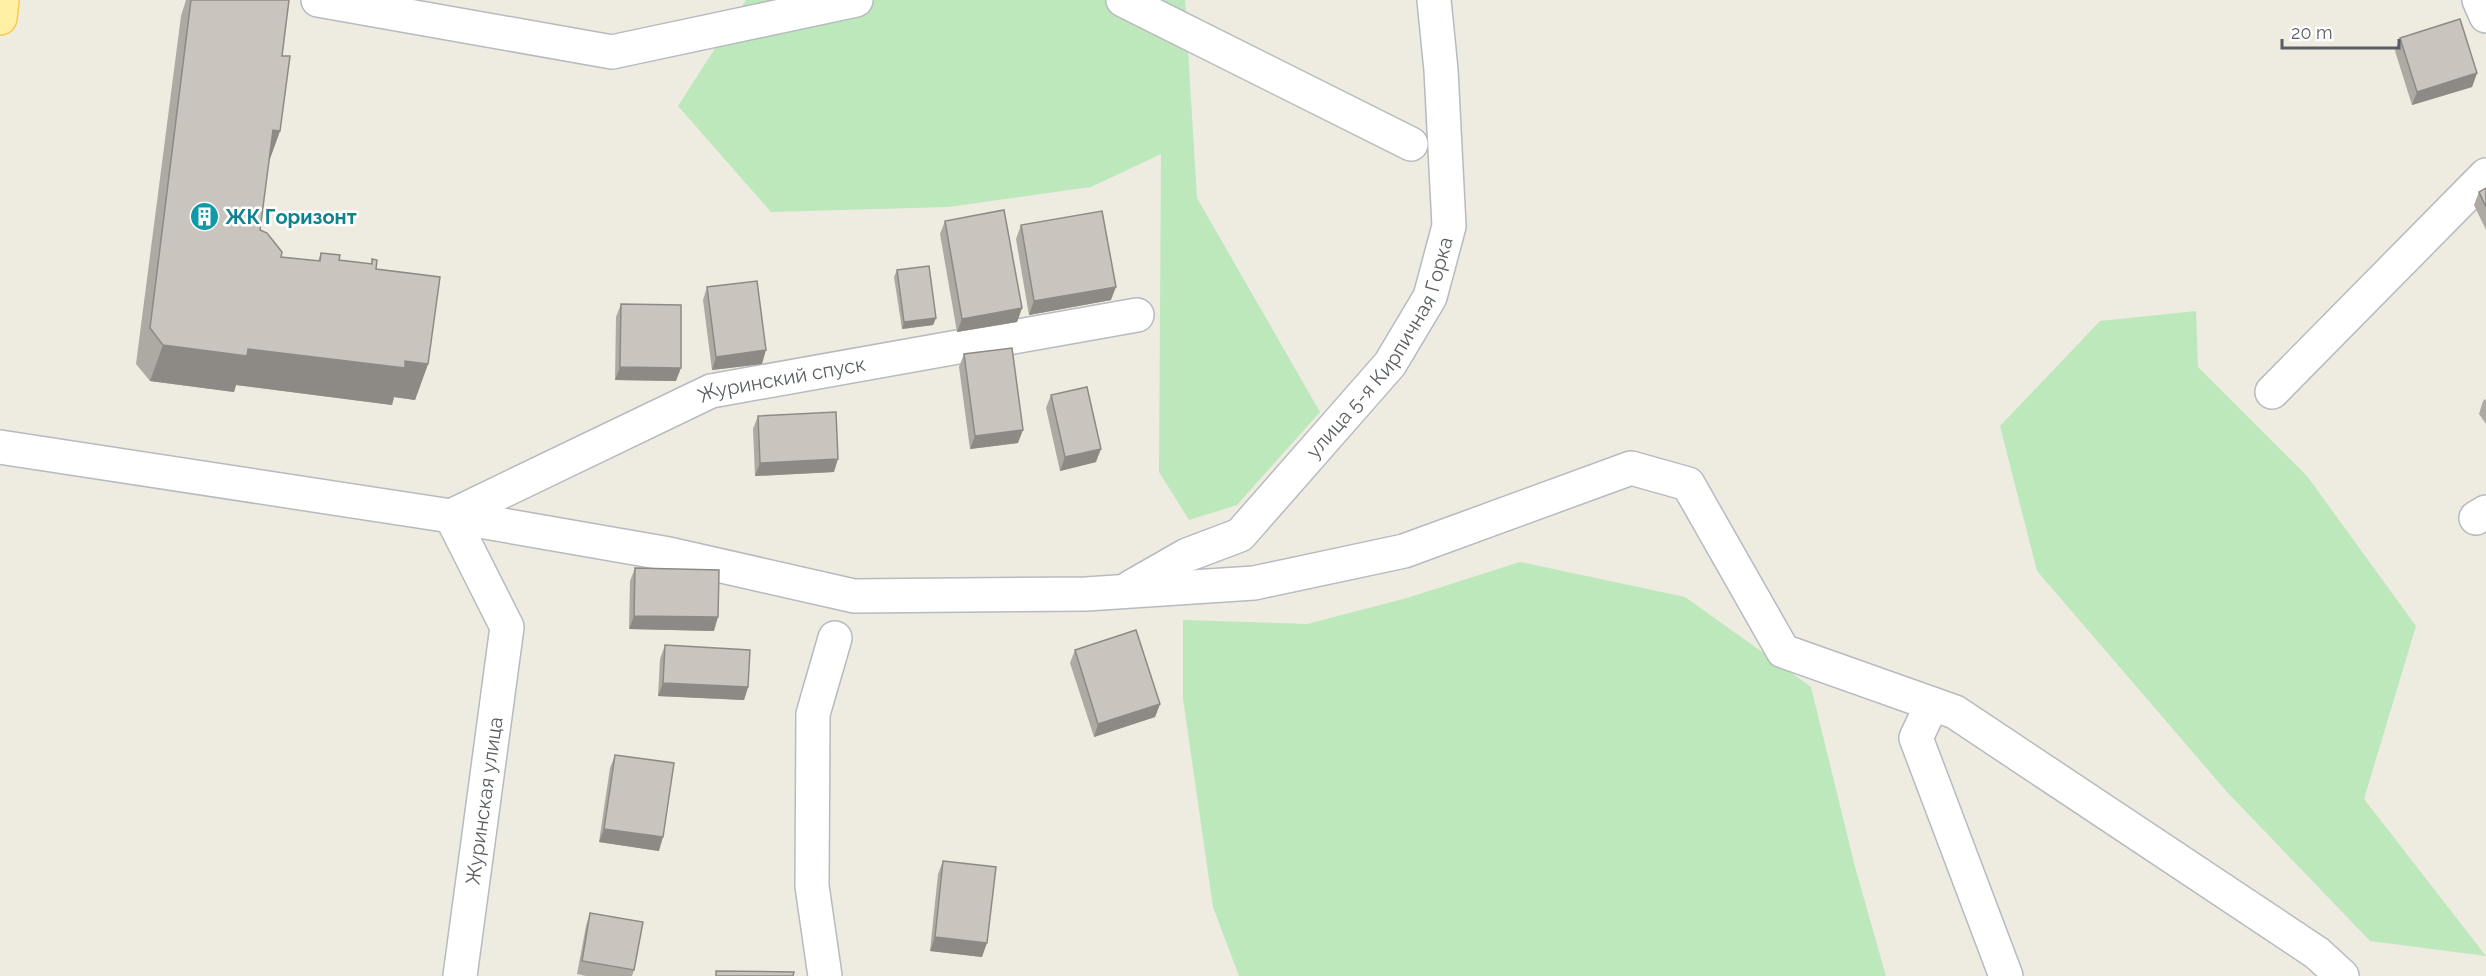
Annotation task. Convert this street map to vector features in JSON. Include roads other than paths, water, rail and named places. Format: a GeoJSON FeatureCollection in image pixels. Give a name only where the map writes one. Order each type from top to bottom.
{"type":"FeatureCollection","features":[{"type":"Feature","properties":{"kind":"main road"},"geometry":{"type":"LineString","coordinates":[[0,18],[2,0]]}},
{"type":"Feature","properties":{"kind":"street"},"geometry":{"type":"LineString","coordinates":[[318,0],[612,52],[856,0]]}},
{"type":"Feature","properties":{"kind":"street"},"geometry":{"type":"LineString","coordinates":[[1123,0],[1411,144]]}},
{"type":"Feature","properties":{"kind":"street","name":"улица 5-я Кирпичная Горка"},"geometry":{"type":"LineString","coordinates":[[1123,591],[1187,555],[1239,535],[1390,364],[1430,297],[1449,226],[1441,70],[1434,0]]}},
{"type":"Feature","properties":{"kind":"street"},"geometry":{"type":"LineString","coordinates":[[2480,0],[2486,16]]}},
{"type":"Feature","properties":{"kind":"street"},"geometry":{"type":"LineString","coordinates":[[2272,392],[2486,175]]}},
{"type":"Feature","properties":{"kind":"street","name":"Журинский спуск"},"geometry":{"type":"LineString","coordinates":[[451,516],[711,392],[1137,315]]}},
{"type":"Feature","properties":{"kind":"street"},"geometry":{"type":"LineString","coordinates":[[0,447],[451,516],[669,554],[854,596],[1123,591],[1254,583],[1404,551],[1631,468],[1688,484],[1783,651],[1955,712],[2317,953],[2342,976]]}},
{"type":"Feature","properties":{"kind":"street","name":"Журинская улица"},"geometry":{"type":"LineString","coordinates":[[451,516],[507,627],[460,976]]}},
{"type":"Feature","properties":{"kind":"street"},"geometry":{"type":"LineString","coordinates":[[825,976],[812,886],[813,714],[835,638]]}},
{"type":"Feature","properties":{"kind":"street"},"geometry":{"type":"LineString","coordinates":[[1932,704],[1916,738],[2006,976]]}},
{"type":"Feature","properties":{"kind":"place","name":"ЖК Горизонт"},"geometry":{"type":"Point","coordinates":[204,217]}}]}
